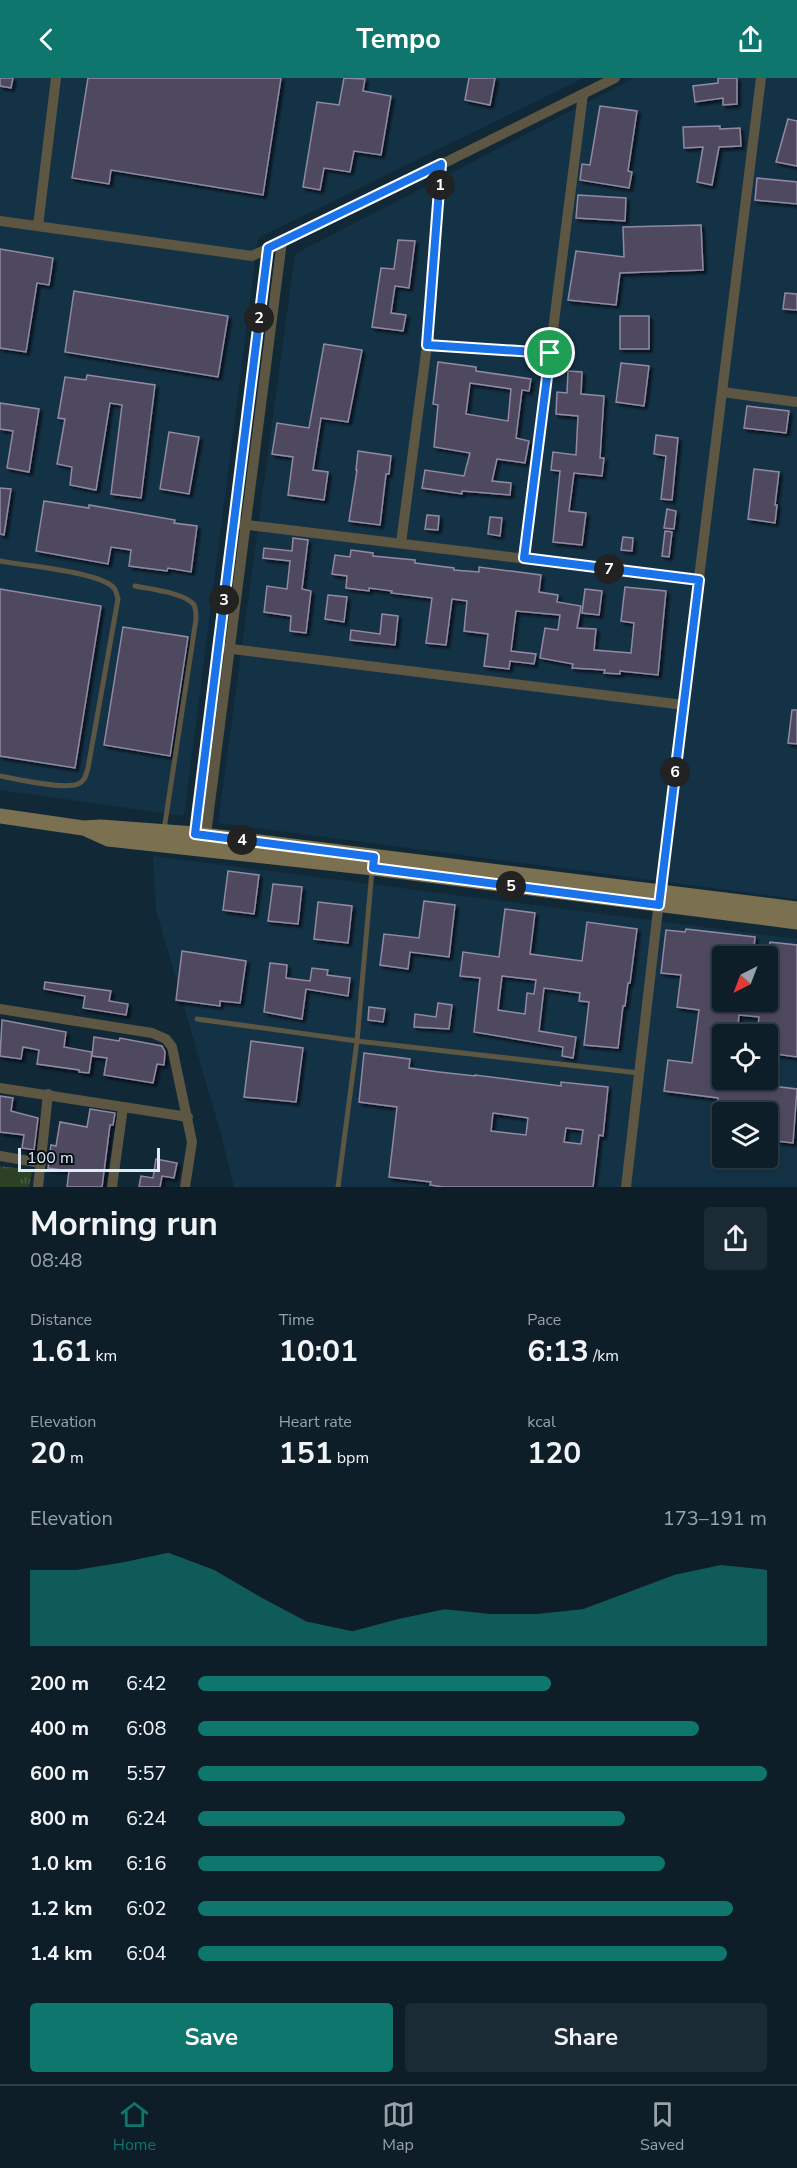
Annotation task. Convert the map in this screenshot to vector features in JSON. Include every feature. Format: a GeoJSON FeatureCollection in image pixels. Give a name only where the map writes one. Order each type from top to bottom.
{"type":"FeatureCollection","features":[{"type":"Feature","properties":{"kind":"street"},"geometry":{"type":"LineString","coordinates":[[38,226],[56,78]]}},
{"type":"Feature","properties":{"kind":"street"},"geometry":{"type":"LineString","coordinates":[[0,221],[252,256],[615,78]]}},
{"type":"Feature","properties":{"kind":"street"},"geometry":{"type":"LineString","coordinates":[[626,1187],[762,78]]}},
{"type":"Feature","properties":{"kind":"street"},"geometry":{"type":"LineString","coordinates":[[524,558],[583,94]]}},
{"type":"Feature","properties":{"kind":"street"},"geometry":{"type":"LineString","coordinates":[[401,543],[427,345],[441,164]]}},
{"type":"Feature","properties":{"kind":"street"},"geometry":{"type":"LineString","coordinates":[[199,842],[230,649],[282,241]]}},
{"type":"Feature","properties":{"kind":"street"},"geometry":{"type":"LineString","coordinates":[[199,842],[218,647],[268,248]]}},
{"type":"Feature","properties":{"kind":"street"},"geometry":{"type":"LineString","coordinates":[[427,345],[550,353]]}},
{"type":"Feature","properties":{"kind":"street"},"geometry":{"type":"LineString","coordinates":[[722,392],[797,402]]}},
{"type":"Feature","properties":{"kind":"street"},"geometry":{"type":"LineString","coordinates":[[234,523],[699,580]]}},
{"type":"Feature","properties":{"kind":"street"},"geometry":{"type":"LineString","coordinates":[[218,647],[684,705]]}},
{"type":"Feature","properties":{"kind":"street"},"geometry":{"type":"LineString","coordinates":[[0,816],[83,828],[101,827],[164,832],[199,842]]}},
{"type":"Feature","properties":{"kind":"street"},"geometry":{"type":"LineString","coordinates":[[83,828],[108,839],[199,842],[373,862],[660,899],[797,922]]}},
{"type":"Feature","properties":{"kind":"street"},"geometry":{"type":"LineString","coordinates":[[660,899],[797,909]]}},
{"type":"Feature","properties":{"kind":"street"},"geometry":{"type":"LineString","coordinates":[[0,1008],[152,1033],[166,1039],[172,1047],[192,1142],[185,1187]]}},
{"type":"Feature","properties":{"kind":"street"},"geometry":{"type":"LineString","coordinates":[[0,1088],[188,1117]]}},
{"type":"Feature","properties":{"kind":"street"},"geometry":{"type":"LineString","coordinates":[[38,1187],[48,1094]]}},
{"type":"Feature","properties":{"kind":"street"},"geometry":{"type":"LineString","coordinates":[[112,1187],[123,1107]]}},
{"type":"Feature","properties":{"kind":"street"},"geometry":{"type":"LineString","coordinates":[[0,1156],[42,1163]]}},
{"type":"Feature","properties":{"kind":"lane"},"geometry":{"type":"LineString","coordinates":[[0,561],[92,577],[110,584],[116,590],[118,599],[85,779],[76,785],[58,786],[0,776]]}},
{"type":"Feature","properties":{"kind":"lane"},"geometry":{"type":"LineString","coordinates":[[135,586],[179,596],[190,601],[195,607],[196,619],[164,832]]}},
{"type":"Feature","properties":{"kind":"lane"},"geometry":{"type":"LineString","coordinates":[[338,1187],[357,1041],[373,862]]}},
{"type":"Feature","properties":{"kind":"lane"},"geometry":{"type":"LineString","coordinates":[[197,1019],[357,1041],[639,1073]]}},
{"type":"Feature","properties":{"kind":"shaded area"},"geometry":{"type":"Polygon","coordinates":[[[0,78],[584,78],[258,238],[184,816],[0,790],[0,78]]]}},
{"type":"Feature","properties":{"kind":"shaded area"},"geometry":{"type":"Polygon","coordinates":[[[634,78],[797,78],[797,899],[218,823],[295,254],[634,78]]]}},
{"type":"Feature","properties":{"kind":"shaded area"},"geometry":{"type":"Polygon","coordinates":[[[153,856],[797,939],[797,1187],[234,1187],[221,1134],[156,910],[153,856]]]}},
{"type":"Feature","properties":{"kind":"green space"},"geometry":{"type":"Polygon","coordinates":[[[0,1166],[32,1170],[29,1187],[0,1187],[0,1166]]]}},
{"type":"Feature","properties":{"kind":"building"},"geometry":{"type":"Polygon","coordinates":[[[0,78],[13,78],[11,88],[0,86],[0,78]]]}},
{"type":"Feature","properties":{"kind":"building"},"geometry":{"type":"Polygon","coordinates":[[[88,78],[281,78],[263,195],[111,170],[109,184],[72,178],[88,78]]]}},
{"type":"Feature","properties":{"kind":"building"},"geometry":{"type":"Polygon","coordinates":[[[344,78],[365,79],[363,91],[391,96],[381,155],[354,151],[350,172],[324,168],[320,190],[303,187],[317,102],[339,105],[344,78]]]}},
{"type":"Feature","properties":{"kind":"building"},"geometry":{"type":"Polygon","coordinates":[[[469,78],[495,78],[490,105],[465,100],[469,78]]]}},
{"type":"Feature","properties":{"kind":"building"},"geometry":{"type":"Polygon","coordinates":[[[718,78],[737,78],[737,104],[723,105],[723,98],[695,102],[693,86],[718,83],[718,78]]]}},
{"type":"Feature","properties":{"kind":"building"},"geometry":{"type":"Polygon","coordinates":[[[600,106],[637,111],[628,171],[632,172],[629,188],[580,180],[582,164],[590,165],[600,106]]]}},
{"type":"Feature","properties":{"kind":"building"},"geometry":{"type":"Polygon","coordinates":[[[788,119],[797,121],[797,166],[776,162],[788,119]]]}},
{"type":"Feature","properties":{"kind":"building"},"geometry":{"type":"Polygon","coordinates":[[[720,126],[720,129],[740,128],[741,146],[719,147],[712,185],[697,182],[703,147],[684,148],[683,127],[720,126]]]}},
{"type":"Feature","properties":{"kind":"building"},"geometry":{"type":"Polygon","coordinates":[[[757,178],[797,182],[797,204],[755,200],[757,178]]]}},
{"type":"Feature","properties":{"kind":"building"},"geometry":{"type":"Polygon","coordinates":[[[578,195],[626,198],[625,221],[576,218],[578,195]]]}},
{"type":"Feature","properties":{"kind":"building"},"geometry":{"type":"Polygon","coordinates":[[[701,225],[703,270],[620,273],[616,305],[568,300],[576,251],[624,257],[623,227],[701,225]]]}},
{"type":"Feature","properties":{"kind":"building"},"geometry":{"type":"Polygon","coordinates":[[[398,240],[415,241],[409,288],[395,286],[391,313],[406,315],[403,331],[372,327],[381,268],[394,269],[398,240]]]}},
{"type":"Feature","properties":{"kind":"building"},"geometry":{"type":"Polygon","coordinates":[[[0,249],[53,258],[49,285],[37,283],[26,352],[0,348],[0,249]]]}},
{"type":"Feature","properties":{"kind":"building"},"geometry":{"type":"Polygon","coordinates":[[[74,291],[228,316],[218,377],[65,352],[74,291]]]}},
{"type":"Feature","properties":{"kind":"building"},"geometry":{"type":"Polygon","coordinates":[[[785,293],[797,294],[797,310],[783,309],[785,293]]]}},
{"type":"Feature","properties":{"kind":"building"},"geometry":{"type":"Polygon","coordinates":[[[620,316],[649,316],[649,349],[620,349],[620,316]]]}},
{"type":"Feature","properties":{"kind":"building"},"geometry":{"type":"Polygon","coordinates":[[[324,344],[362,350],[348,422],[321,418],[313,470],[328,472],[324,500],[288,495],[293,457],[272,454],[277,423],[309,428],[324,344]]]}},
{"type":"Feature","properties":{"kind":"building"},"geometry":{"type":"Polygon","coordinates":[[[438,362],[476,367],[476,371],[531,379],[529,391],[522,390],[516,438],[529,441],[525,463],[497,459],[492,481],[511,483],[510,495],[462,491],[462,494],[422,488],[425,470],[464,476],[470,453],[434,447],[438,405],[433,404],[438,362]],[[470,383],[466,414],[508,421],[511,389],[470,383]]]}},
{"type":"Feature","properties":{"kind":"building"},"geometry":{"type":"Polygon","coordinates":[[[621,363],[649,366],[644,406],[616,402],[621,363]]]}},
{"type":"Feature","properties":{"kind":"building"},"geometry":{"type":"Polygon","coordinates":[[[568,371],[582,372],[581,394],[604,396],[600,458],[604,458],[602,476],[574,473],[569,511],[586,513],[582,545],[553,542],[560,471],[551,470],[553,452],[576,455],[578,416],[556,414],[557,392],[567,393],[568,371]]]}},
{"type":"Feature","properties":{"kind":"building"},"geometry":{"type":"Polygon","coordinates":[[[87,375],[155,385],[141,498],[111,494],[122,405],[110,403],[96,490],[70,485],[72,467],[57,464],[65,419],[58,418],[65,377],[86,380],[87,375]]]}},
{"type":"Feature","properties":{"kind":"building"},"geometry":{"type":"Polygon","coordinates":[[[0,403],[39,409],[29,472],[7,468],[13,431],[0,429],[0,403]]]}},
{"type":"Feature","properties":{"kind":"building"},"geometry":{"type":"Polygon","coordinates":[[[747,406],[789,411],[786,433],[744,428],[747,406]]]}},
{"type":"Feature","properties":{"kind":"building"},"geometry":{"type":"Polygon","coordinates":[[[169,432],[199,437],[189,494],[160,489],[169,432]]]}},
{"type":"Feature","properties":{"kind":"building"},"geometry":{"type":"Polygon","coordinates":[[[656,435],[678,438],[672,500],[661,499],[666,456],[654,454],[656,435]]]}},
{"type":"Feature","properties":{"kind":"building"},"geometry":{"type":"Polygon","coordinates":[[[358,451],[391,456],[389,474],[386,474],[380,525],[349,521],[358,451]]]}},
{"type":"Feature","properties":{"kind":"building"},"geometry":{"type":"Polygon","coordinates":[[[754,469],[779,472],[775,523],[748,519],[754,469]]]}},
{"type":"Feature","properties":{"kind":"building"},"geometry":{"type":"Polygon","coordinates":[[[0,488],[11,489],[4,535],[0,534],[0,488]]]}},
{"type":"Feature","properties":{"kind":"building"},"geometry":{"type":"Polygon","coordinates":[[[44,501],[89,508],[89,505],[197,526],[191,572],[129,566],[131,550],[111,547],[108,564],[36,551],[44,501]]]}},
{"type":"Feature","properties":{"kind":"building"},"geometry":{"type":"Polygon","coordinates":[[[667,509],[676,511],[674,529],[664,528],[667,509]]]}},
{"type":"Feature","properties":{"kind":"building"},"geometry":{"type":"Polygon","coordinates":[[[427,515],[439,516],[438,530],[425,529],[427,515]]]}},
{"type":"Feature","properties":{"kind":"building"},"geometry":{"type":"Polygon","coordinates":[[[490,517],[502,518],[500,536],[488,534],[490,517]]]}},
{"type":"Feature","properties":{"kind":"building"},"geometry":{"type":"Polygon","coordinates":[[[665,531],[672,532],[669,557],[662,556],[665,531]]]}},
{"type":"Feature","properties":{"kind":"building"},"geometry":{"type":"Polygon","coordinates":[[[623,537],[633,538],[632,551],[621,550],[623,537]]]}},
{"type":"Feature","properties":{"kind":"building"},"geometry":{"type":"Polygon","coordinates":[[[293,538],[308,540],[302,589],[311,591],[306,633],[290,631],[291,616],[264,612],[267,586],[287,589],[290,561],[263,558],[264,548],[292,551],[293,538]]]}},
{"type":"Feature","properties":{"kind":"building"},"geometry":{"type":"Polygon","coordinates":[[[351,550],[373,553],[373,556],[415,560],[415,563],[454,568],[454,570],[479,572],[479,567],[541,575],[539,592],[558,595],[557,602],[581,606],[577,628],[596,629],[594,650],[631,653],[634,623],[621,621],[625,587],[666,591],[658,675],[620,671],[620,674],[604,673],[605,670],[572,668],[573,664],[540,658],[545,628],[558,630],[560,615],[516,611],[511,651],[536,654],[534,664],[510,661],[509,669],[484,666],[488,634],[464,631],[467,601],[452,599],[446,645],[426,643],[432,598],[369,588],[369,591],[346,588],[347,576],[332,574],[335,555],[350,557],[351,550]]]}},
{"type":"Feature","properties":{"kind":"building"},"geometry":{"type":"Polygon","coordinates":[[[0,589],[101,606],[75,768],[0,756],[0,589]]]}},
{"type":"Feature","properties":{"kind":"building"},"geometry":{"type":"Polygon","coordinates":[[[585,589],[602,591],[599,615],[582,613],[585,589]]]}},
{"type":"Feature","properties":{"kind":"building"},"geometry":{"type":"Polygon","coordinates":[[[328,595],[347,597],[344,622],[325,619],[328,595]]]}},
{"type":"Feature","properties":{"kind":"building"},"geometry":{"type":"Polygon","coordinates":[[[382,614],[398,616],[395,645],[350,640],[351,630],[380,634],[382,614]]]}},
{"type":"Feature","properties":{"kind":"building"},"geometry":{"type":"Polygon","coordinates":[[[123,627],[188,637],[170,756],[104,745],[123,627]]]}},
{"type":"Feature","properties":{"kind":"building"},"geometry":{"type":"Polygon","coordinates":[[[792,710],[797,710],[797,744],[788,743],[792,710]]]}},
{"type":"Feature","properties":{"kind":"building"},"geometry":{"type":"Polygon","coordinates":[[[228,871],[259,875],[254,914],[223,910],[228,871]]]}},
{"type":"Feature","properties":{"kind":"building"},"geometry":{"type":"Polygon","coordinates":[[[273,884],[302,887],[298,924],[268,921],[273,884]]]}},
{"type":"Feature","properties":{"kind":"building"},"geometry":{"type":"Polygon","coordinates":[[[424,901],[455,905],[449,957],[410,952],[408,969],[380,965],[384,934],[419,938],[424,901]]]}},
{"type":"Feature","properties":{"kind":"building"},"geometry":{"type":"Polygon","coordinates":[[[318,902],[352,906],[348,943],[314,939],[318,902]]]}},
{"type":"Feature","properties":{"kind":"building"},"geometry":{"type":"Polygon","coordinates":[[[505,909],[535,913],[530,954],[582,961],[587,922],[637,929],[618,1048],[584,1045],[589,1002],[579,1001],[580,993],[544,988],[539,1031],[576,1037],[573,1058],[562,1056],[563,1047],[474,1032],[480,978],[460,976],[463,952],[499,957],[505,909]],[[502,976],[498,1010],[525,1014],[527,993],[534,994],[536,980],[502,976]]]}},
{"type":"Feature","properties":{"kind":"building"},"geometry":{"type":"Polygon","coordinates":[[[686,929],[755,937],[754,946],[712,946],[712,1012],[778,1012],[778,946],[770,946],[770,942],[797,945],[797,1057],[778,1054],[778,1024],[758,1024],[759,1017],[739,1015],[738,1024],[712,1024],[712,1090],[778,1090],[778,1087],[797,1089],[793,1143],[778,1141],[778,1102],[717,1102],[718,1098],[664,1091],[668,1060],[692,1063],[699,1010],[677,1007],[681,975],[661,973],[666,930],[685,932],[686,929]]]}},
{"type":"Feature","properties":{"kind":"building"},"geometry":{"type":"Polygon","coordinates":[[[182,951],[246,961],[240,1003],[220,1001],[220,1006],[176,1000],[182,951]]]}},
{"type":"Feature","properties":{"kind":"building"},"geometry":{"type":"Polygon","coordinates":[[[270,963],[287,965],[286,978],[310,981],[312,968],[328,970],[327,975],[350,978],[348,996],[306,989],[302,1019],[264,1012],[270,963]]]}},
{"type":"Feature","properties":{"kind":"building"},"geometry":{"type":"Polygon","coordinates":[[[45,982],[111,991],[109,1001],[128,1004],[126,1015],[83,1008],[85,996],[44,989],[45,982]]]}},
{"type":"Feature","properties":{"kind":"building"},"geometry":{"type":"Polygon","coordinates":[[[438,1003],[452,1005],[449,1029],[414,1027],[415,1014],[436,1017],[438,1003]]]}},
{"type":"Feature","properties":{"kind":"building"},"geometry":{"type":"Polygon","coordinates":[[[369,1007],[385,1009],[383,1022],[368,1020],[369,1007]]]}},
{"type":"Feature","properties":{"kind":"building"},"geometry":{"type":"Polygon","coordinates":[[[2,1020],[66,1032],[64,1047],[92,1052],[89,1073],[37,1064],[39,1050],[23,1047],[21,1059],[0,1056],[2,1020]]]}},
{"type":"Feature","properties":{"kind":"building"},"geometry":{"type":"Polygon","coordinates":[[[94,1037],[119,1041],[120,1038],[162,1046],[165,1052],[164,1065],[157,1064],[153,1083],[104,1075],[107,1058],[92,1056],[94,1037]]]}},
{"type":"Feature","properties":{"kind":"building"},"geometry":{"type":"Polygon","coordinates":[[[251,1041],[303,1048],[296,1102],[244,1097],[251,1041]]]}},
{"type":"Feature","properties":{"kind":"building"},"geometry":{"type":"Polygon","coordinates":[[[364,1053],[410,1059],[409,1068],[561,1086],[561,1082],[608,1087],[603,1136],[599,1135],[593,1187],[443,1187],[430,1185],[431,1182],[389,1177],[397,1107],[359,1102],[364,1053]],[[493,1113],[491,1131],[526,1135],[528,1118],[493,1113]],[[566,1128],[564,1142],[581,1144],[583,1130],[566,1128]]]}},
{"type":"Feature","properties":{"kind":"building"},"geometry":{"type":"Polygon","coordinates":[[[0,1096],[13,1098],[11,1111],[38,1118],[34,1150],[22,1148],[24,1135],[0,1132],[0,1096]]]}},
{"type":"Feature","properties":{"kind":"building"},"geometry":{"type":"Polygon","coordinates":[[[90,1109],[115,1113],[113,1125],[110,1125],[102,1187],[67,1187],[69,1171],[48,1168],[51,1145],[56,1146],[60,1122],[87,1127],[90,1109]]]}},
{"type":"Feature","properties":{"kind":"building"},"geometry":{"type":"Polygon","coordinates":[[[156,1159],[177,1163],[174,1178],[162,1176],[160,1187],[139,1187],[141,1176],[153,1178],[156,1159]]]}},
{"type":"Feature","properties":{"kind":"route"},"geometry":{"type":"LineString","coordinates":[[441,164],[427,345],[550,353],[524,558],[699,580],[659,905],[373,868],[374,857],[195,834],[268,248],[441,164]]}}]}
